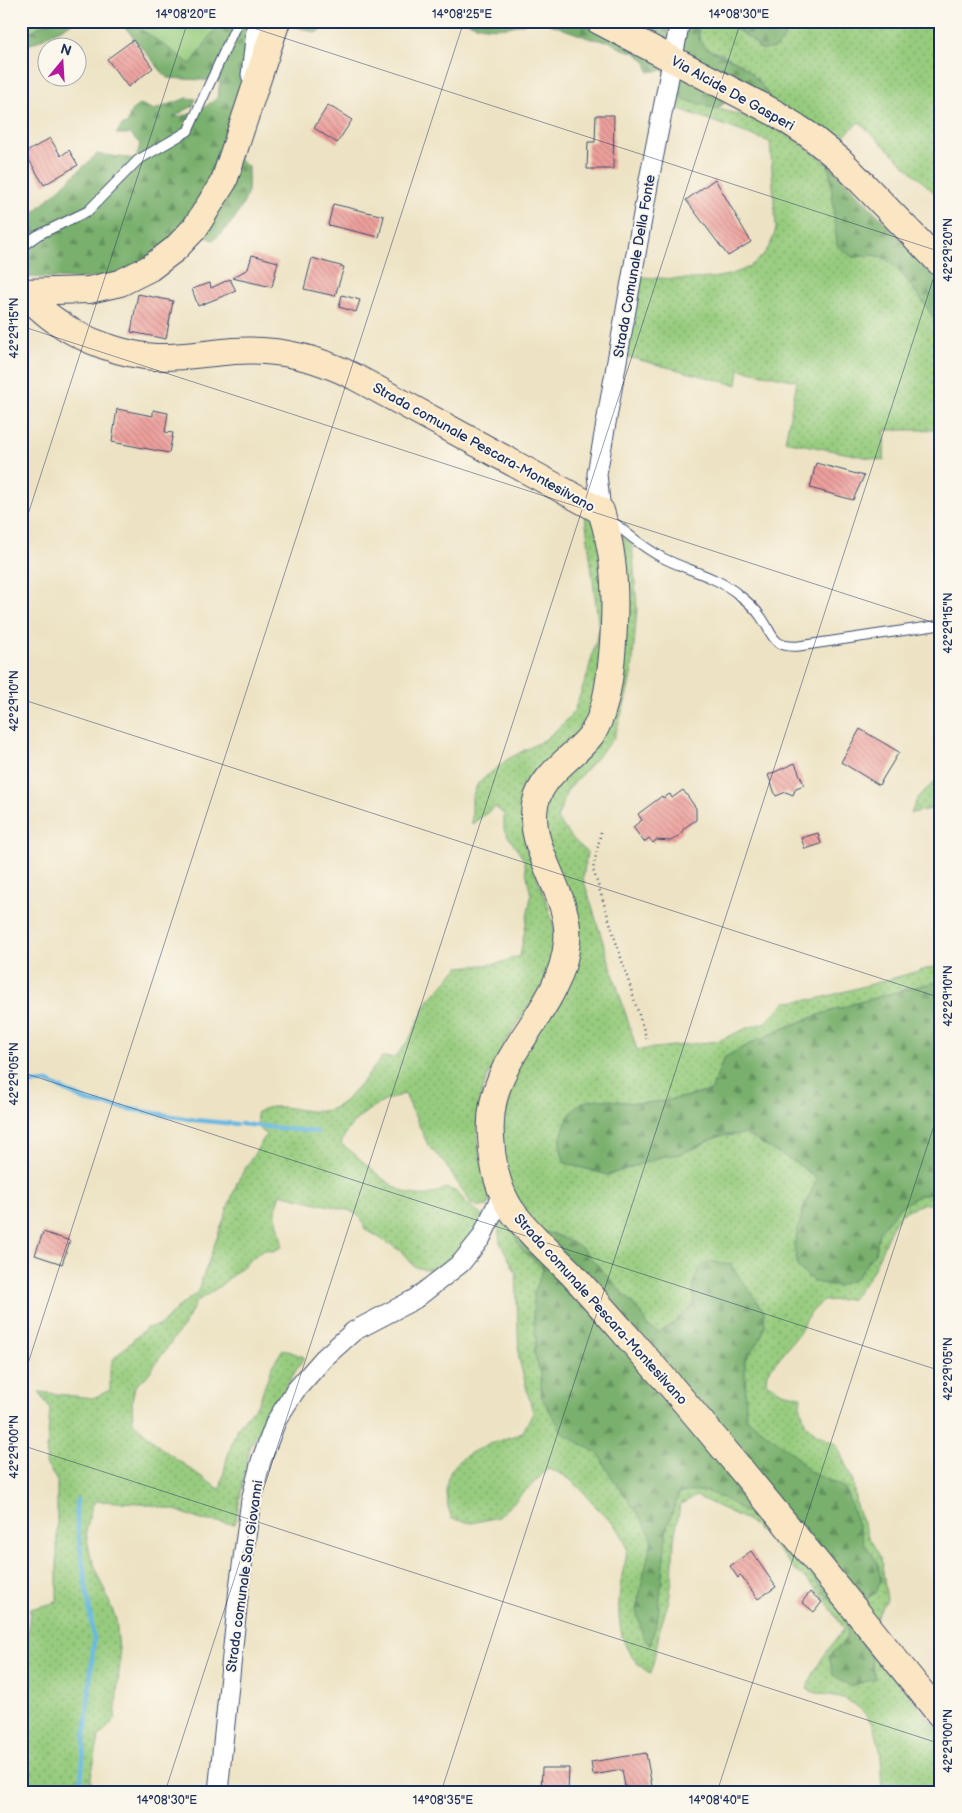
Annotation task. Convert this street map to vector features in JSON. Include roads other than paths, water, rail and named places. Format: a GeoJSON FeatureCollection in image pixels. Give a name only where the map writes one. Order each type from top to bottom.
{"type":"FeatureCollection","features":[{"type":"Feature","properties":{"kind":"street","name":"Via Alcide De Gasperi"},"geometry":{"type":"LineString","coordinates":[[599,21],[777,114],[809,135],[840,160],[941,264]]}},
{"type":"Feature","properties":{"kind":"street","name":"Strada Comunale Della Fonte"},"geometry":{"type":"LineString","coordinates":[[601,511],[598,474],[649,180],[680,21]]}},
{"type":"Feature","properties":{"kind":"street"},"geometry":{"type":"LineString","coordinates":[[23,293],[89,290],[120,283],[150,268],[175,249],[195,228],[224,181],[272,25]]}},
{"type":"Feature","properties":{"kind":"street","name":"Strada comunale Pescara-Montesilvano"},"geometry":{"type":"LineString","coordinates":[[23,293],[63,326],[99,342],[140,354],[170,357],[264,350],[289,353],[324,363],[355,377],[601,511],[609,540],[614,573],[610,679],[605,706],[595,730],[579,750],[548,779],[537,798],[533,817],[538,839],[562,906],[568,935],[562,969],[554,987],[546,1003],[508,1058],[495,1094],[490,1134],[495,1169],[502,1194],[512,1211],[526,1228],[578,1282],[715,1437],[941,1716]]}},
{"type":"Feature","properties":{"kind":"street","name":"Strada comunale San Giovanni"},"geometry":{"type":"LineString","coordinates":[[218,1792],[236,1616],[251,1500],[261,1461],[276,1421],[295,1391],[324,1358],[354,1331],[415,1299],[461,1263],[481,1238],[502,1194]]}},
{"type":"Feature","properties":{"kind":"lane"},"geometry":{"type":"LineString","coordinates":[[21,247],[38,234],[88,211],[138,160],[188,131],[238,21]]}},
{"type":"Feature","properties":{"kind":"lane"},"geometry":{"type":"LineString","coordinates":[[601,511],[654,552],[711,577],[740,595],[760,616],[774,640],[783,645],[799,646],[941,624]]}},
{"type":"Feature","properties":{"kind":"waterway"},"geometry":{"type":"LineString","coordinates":[[21,1084],[48,1082],[89,1102],[195,1120],[236,1124]]}},
{"type":"Feature","properties":{"kind":"waterway"},"geometry":{"type":"LineString","coordinates":[[241,1124],[317,1132]]}},
{"type":"Feature","properties":{"kind":"waterway"},"geometry":{"type":"LineString","coordinates":[[77,1500],[78,1532],[94,1639],[80,1792]]}}]}
